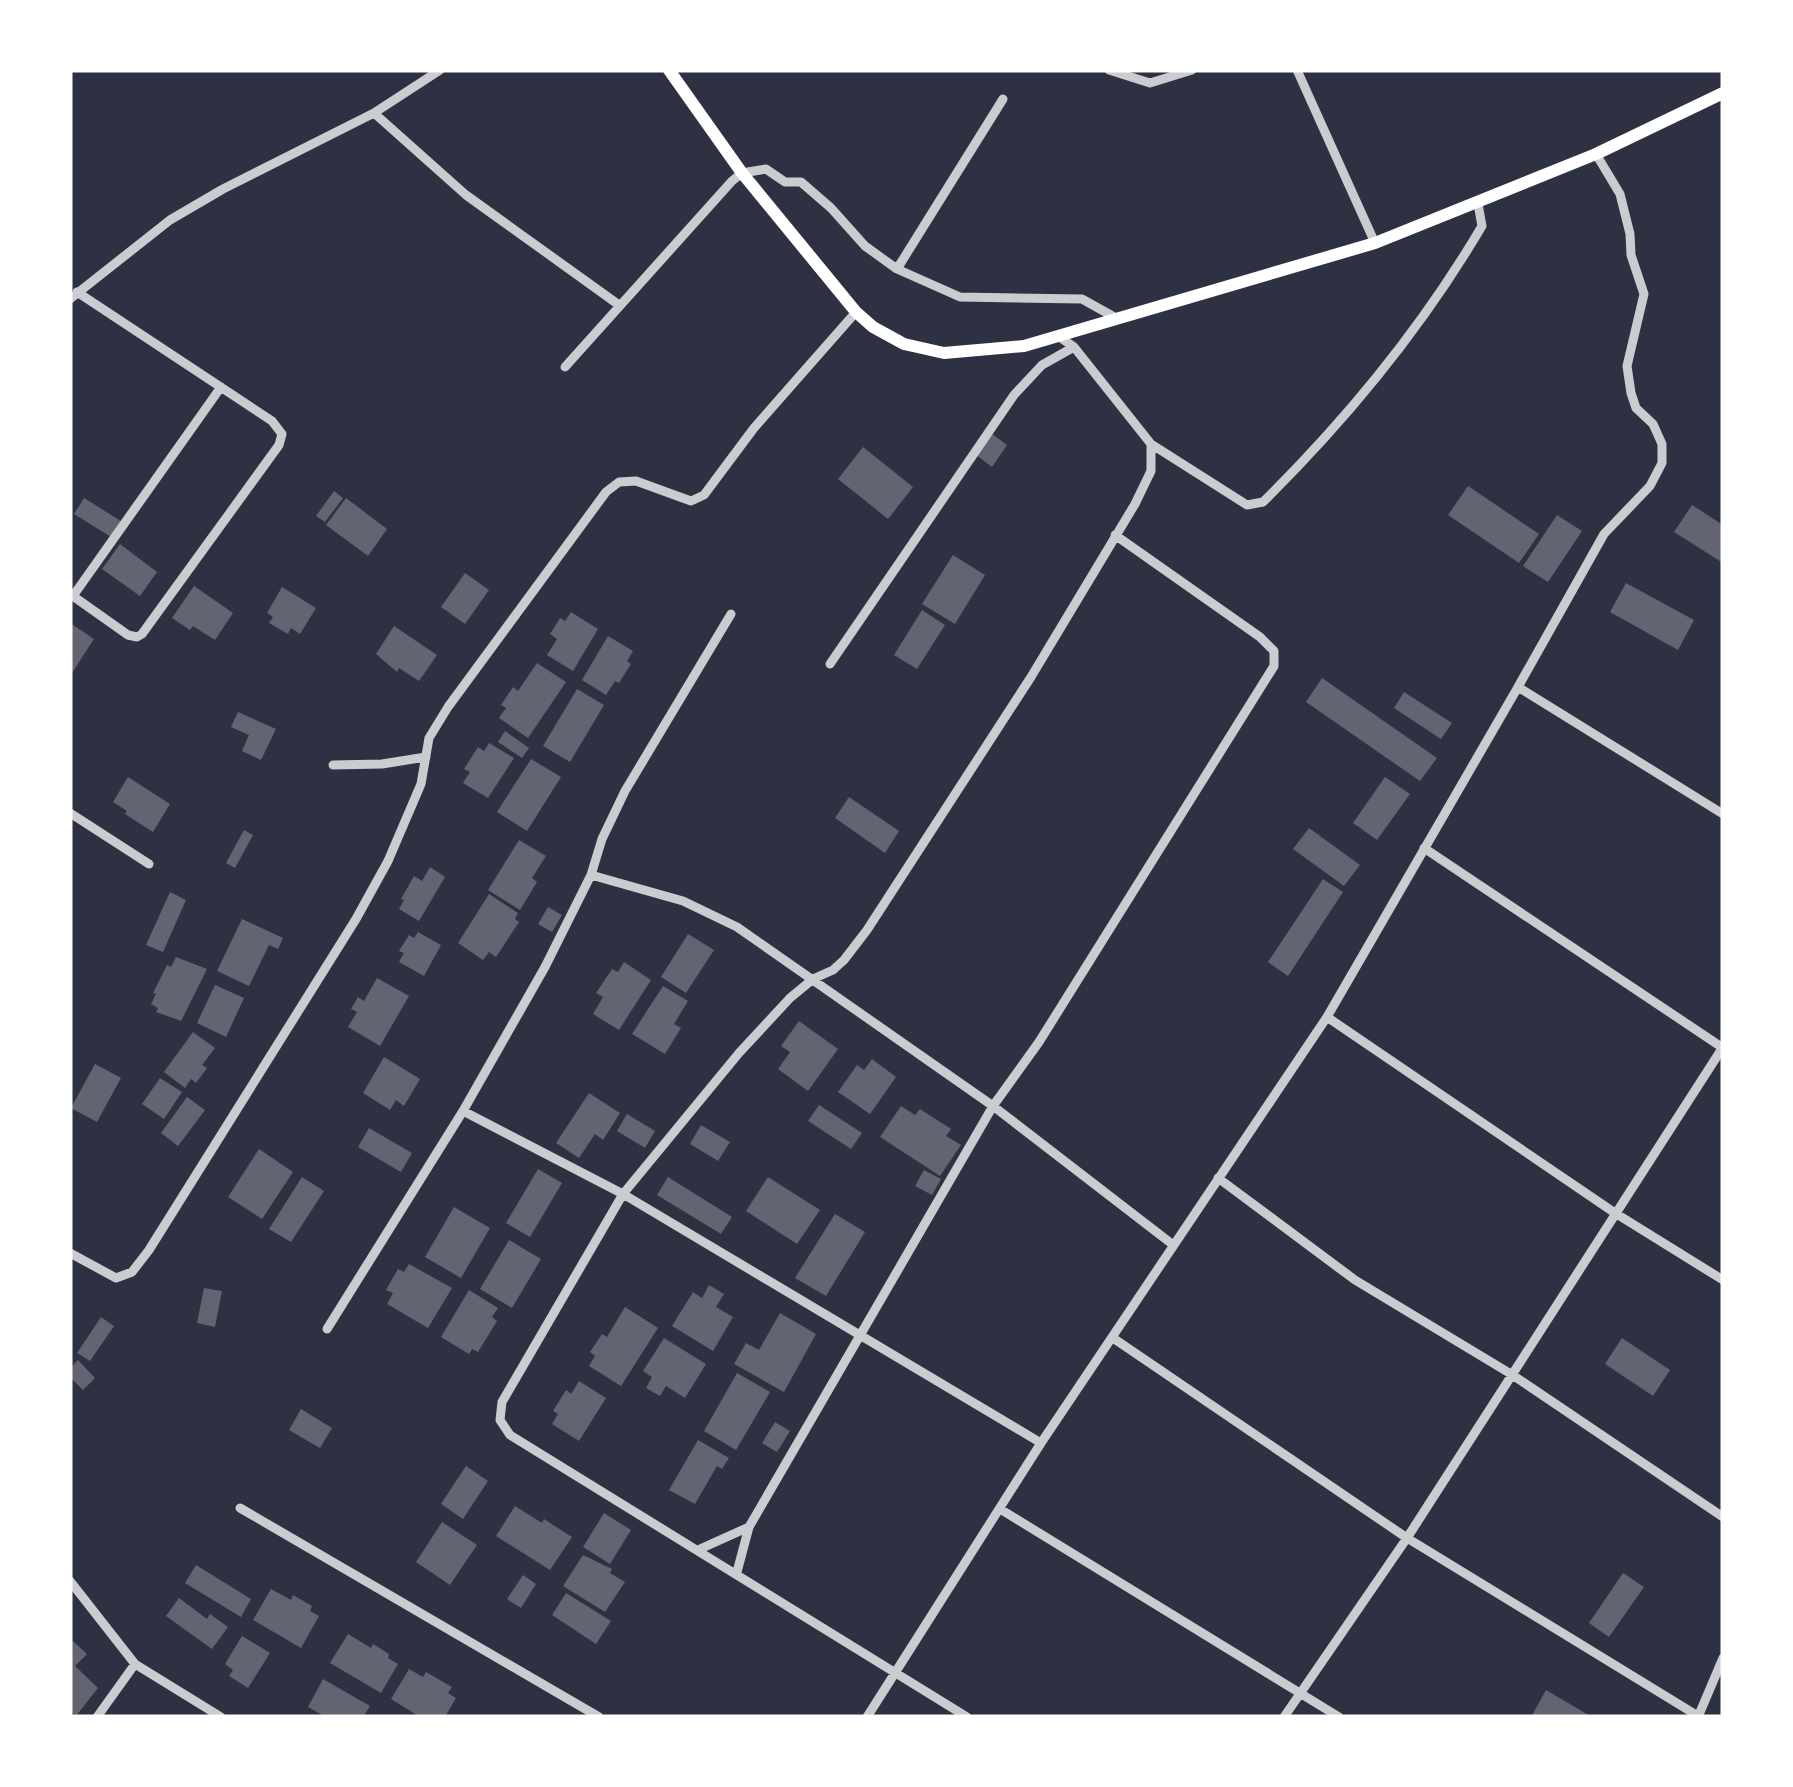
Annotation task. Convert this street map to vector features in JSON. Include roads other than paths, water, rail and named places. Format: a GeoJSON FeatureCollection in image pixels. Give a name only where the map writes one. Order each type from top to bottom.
{"type":"FeatureCollection","features":[{"type":"Feature","properties":{"kind":"main road"},"geometry":{"type":"LineString","coordinates":[[669,70],[742,173],[856,312],[873,327],[904,344],[944,352],[1024,346],[1375,243],[1596,154],[1723,93]]}},
{"type":"Feature","properties":{"kind":"street"},"geometry":{"type":"LineString","coordinates":[[221,387],[72,595],[128,634],[142,634],[280,445],[282,434],[272,420],[221,387],[73,296],[170,220],[374,113],[440,70]]}},
{"type":"Feature","properties":{"kind":"street"},"geometry":{"type":"LineString","coordinates":[[1110,70],[1150,83],[1192,70]]}},
{"type":"Feature","properties":{"kind":"street"},"geometry":{"type":"LineString","coordinates":[[1298,70],[1375,243]]}},
{"type":"Feature","properties":{"kind":"street"},"geometry":{"type":"LineString","coordinates":[[897,269],[1003,98]]}},
{"type":"Feature","properties":{"kind":"street"},"geometry":{"type":"LineString","coordinates":[[374,113],[466,195],[620,305]]}},
{"type":"Feature","properties":{"kind":"street"},"geometry":{"type":"LineString","coordinates":[[867,1717],[1172,1244],[1327,1016],[1604,534],[1650,486],[1662,463],[1662,444],[1652,424],[1636,408],[1627,366],[1644,294],[1631,255],[1620,194],[1596,154]]}},
{"type":"Feature","properties":{"kind":"street"},"geometry":{"type":"LineString","coordinates":[[565,367],[742,173],[766,169],[785,182],[808,186],[865,246],[897,269],[960,297],[1082,298],[1116,318]]}},
{"type":"Feature","properties":{"kind":"street"},"geometry":{"type":"LineString","coordinates":[[1058,335],[1074,347],[1151,444],[1235,499],[1248,505],[1263,502],[1366,389],[1460,263],[1482,226],[1478,204]]}},
{"type":"Feature","properties":{"kind":"street"},"geometry":{"type":"LineString","coordinates":[[70,1253],[116,1278],[132,1272],[149,1250],[356,919],[388,861],[421,784],[429,738],[606,492],[619,482],[636,481],[691,501],[704,495],[754,428],[856,312]]}},
{"type":"Feature","properties":{"kind":"street"},"geometry":{"type":"LineString","coordinates":[[830,664],[1014,394],[1042,365],[1074,347]]}},
{"type":"Feature","properties":{"kind":"street"},"geometry":{"type":"LineString","coordinates":[[968,1717],[510,1435],[500,1420],[502,1402],[623,1194],[739,1053],[813,979],[834,970],[868,930],[1031,677],[1136,504],[1151,470],[1151,444]]}},
{"type":"Feature","properties":{"kind":"street"},"geometry":{"type":"LineString","coordinates":[[737,1572],[748,1527],[994,1106],[1039,1042],[1274,666],[1274,651],[1260,637],[1115,535]]}},
{"type":"Feature","properties":{"kind":"street"},"geometry":{"type":"LineString","coordinates":[[327,1329],[546,967],[591,875],[602,839],[625,791],[731,614]]}},
{"type":"Feature","properties":{"kind":"street"},"geometry":{"type":"LineString","coordinates":[[1518,686],[1723,814]]}},
{"type":"Feature","properties":{"kind":"street"},"geometry":{"type":"LineString","coordinates":[[333,765],[382,764],[426,756]]}},
{"type":"Feature","properties":{"kind":"street"},"geometry":{"type":"LineString","coordinates":[[70,814],[149,864]]}},
{"type":"Feature","properties":{"kind":"street"},"geometry":{"type":"LineString","coordinates":[[1284,1717],[1407,1538],[1723,1048],[1424,848]]}},
{"type":"Feature","properties":{"kind":"street"},"geometry":{"type":"LineString","coordinates":[[591,875],[700,908],[737,927],[994,1106],[1172,1244]]}},
{"type":"Feature","properties":{"kind":"street"},"geometry":{"type":"LineString","coordinates":[[1327,1016],[1615,1212],[1723,1280]]}},
{"type":"Feature","properties":{"kind":"street"},"geometry":{"type":"LineString","coordinates":[[462,1111],[623,1194],[1042,1443]]}},
{"type":"Feature","properties":{"kind":"street"},"geometry":{"type":"LineString","coordinates":[[1218,1178],[1355,1280],[1511,1374],[1723,1517]]}},
{"type":"Feature","properties":{"kind":"street"},"geometry":{"type":"LineString","coordinates":[[1113,1338],[1407,1538],[1698,1717],[1723,1658]]}},
{"type":"Feature","properties":{"kind":"street"},"geometry":{"type":"LineString","coordinates":[[240,1508],[599,1717]]}},
{"type":"Feature","properties":{"kind":"street"},"geometry":{"type":"LineString","coordinates":[[1000,1509],[1338,1717]]}},
{"type":"Feature","properties":{"kind":"street"},"geometry":{"type":"LineString","coordinates":[[700,1550],[748,1527]]}},
{"type":"Feature","properties":{"kind":"street"},"geometry":{"type":"LineString","coordinates":[[70,1581],[134,1664],[221,1717]]}},
{"type":"Feature","properties":{"kind":"street"},"geometry":{"type":"LineString","coordinates":[[97,1717],[134,1664]]}}]}
